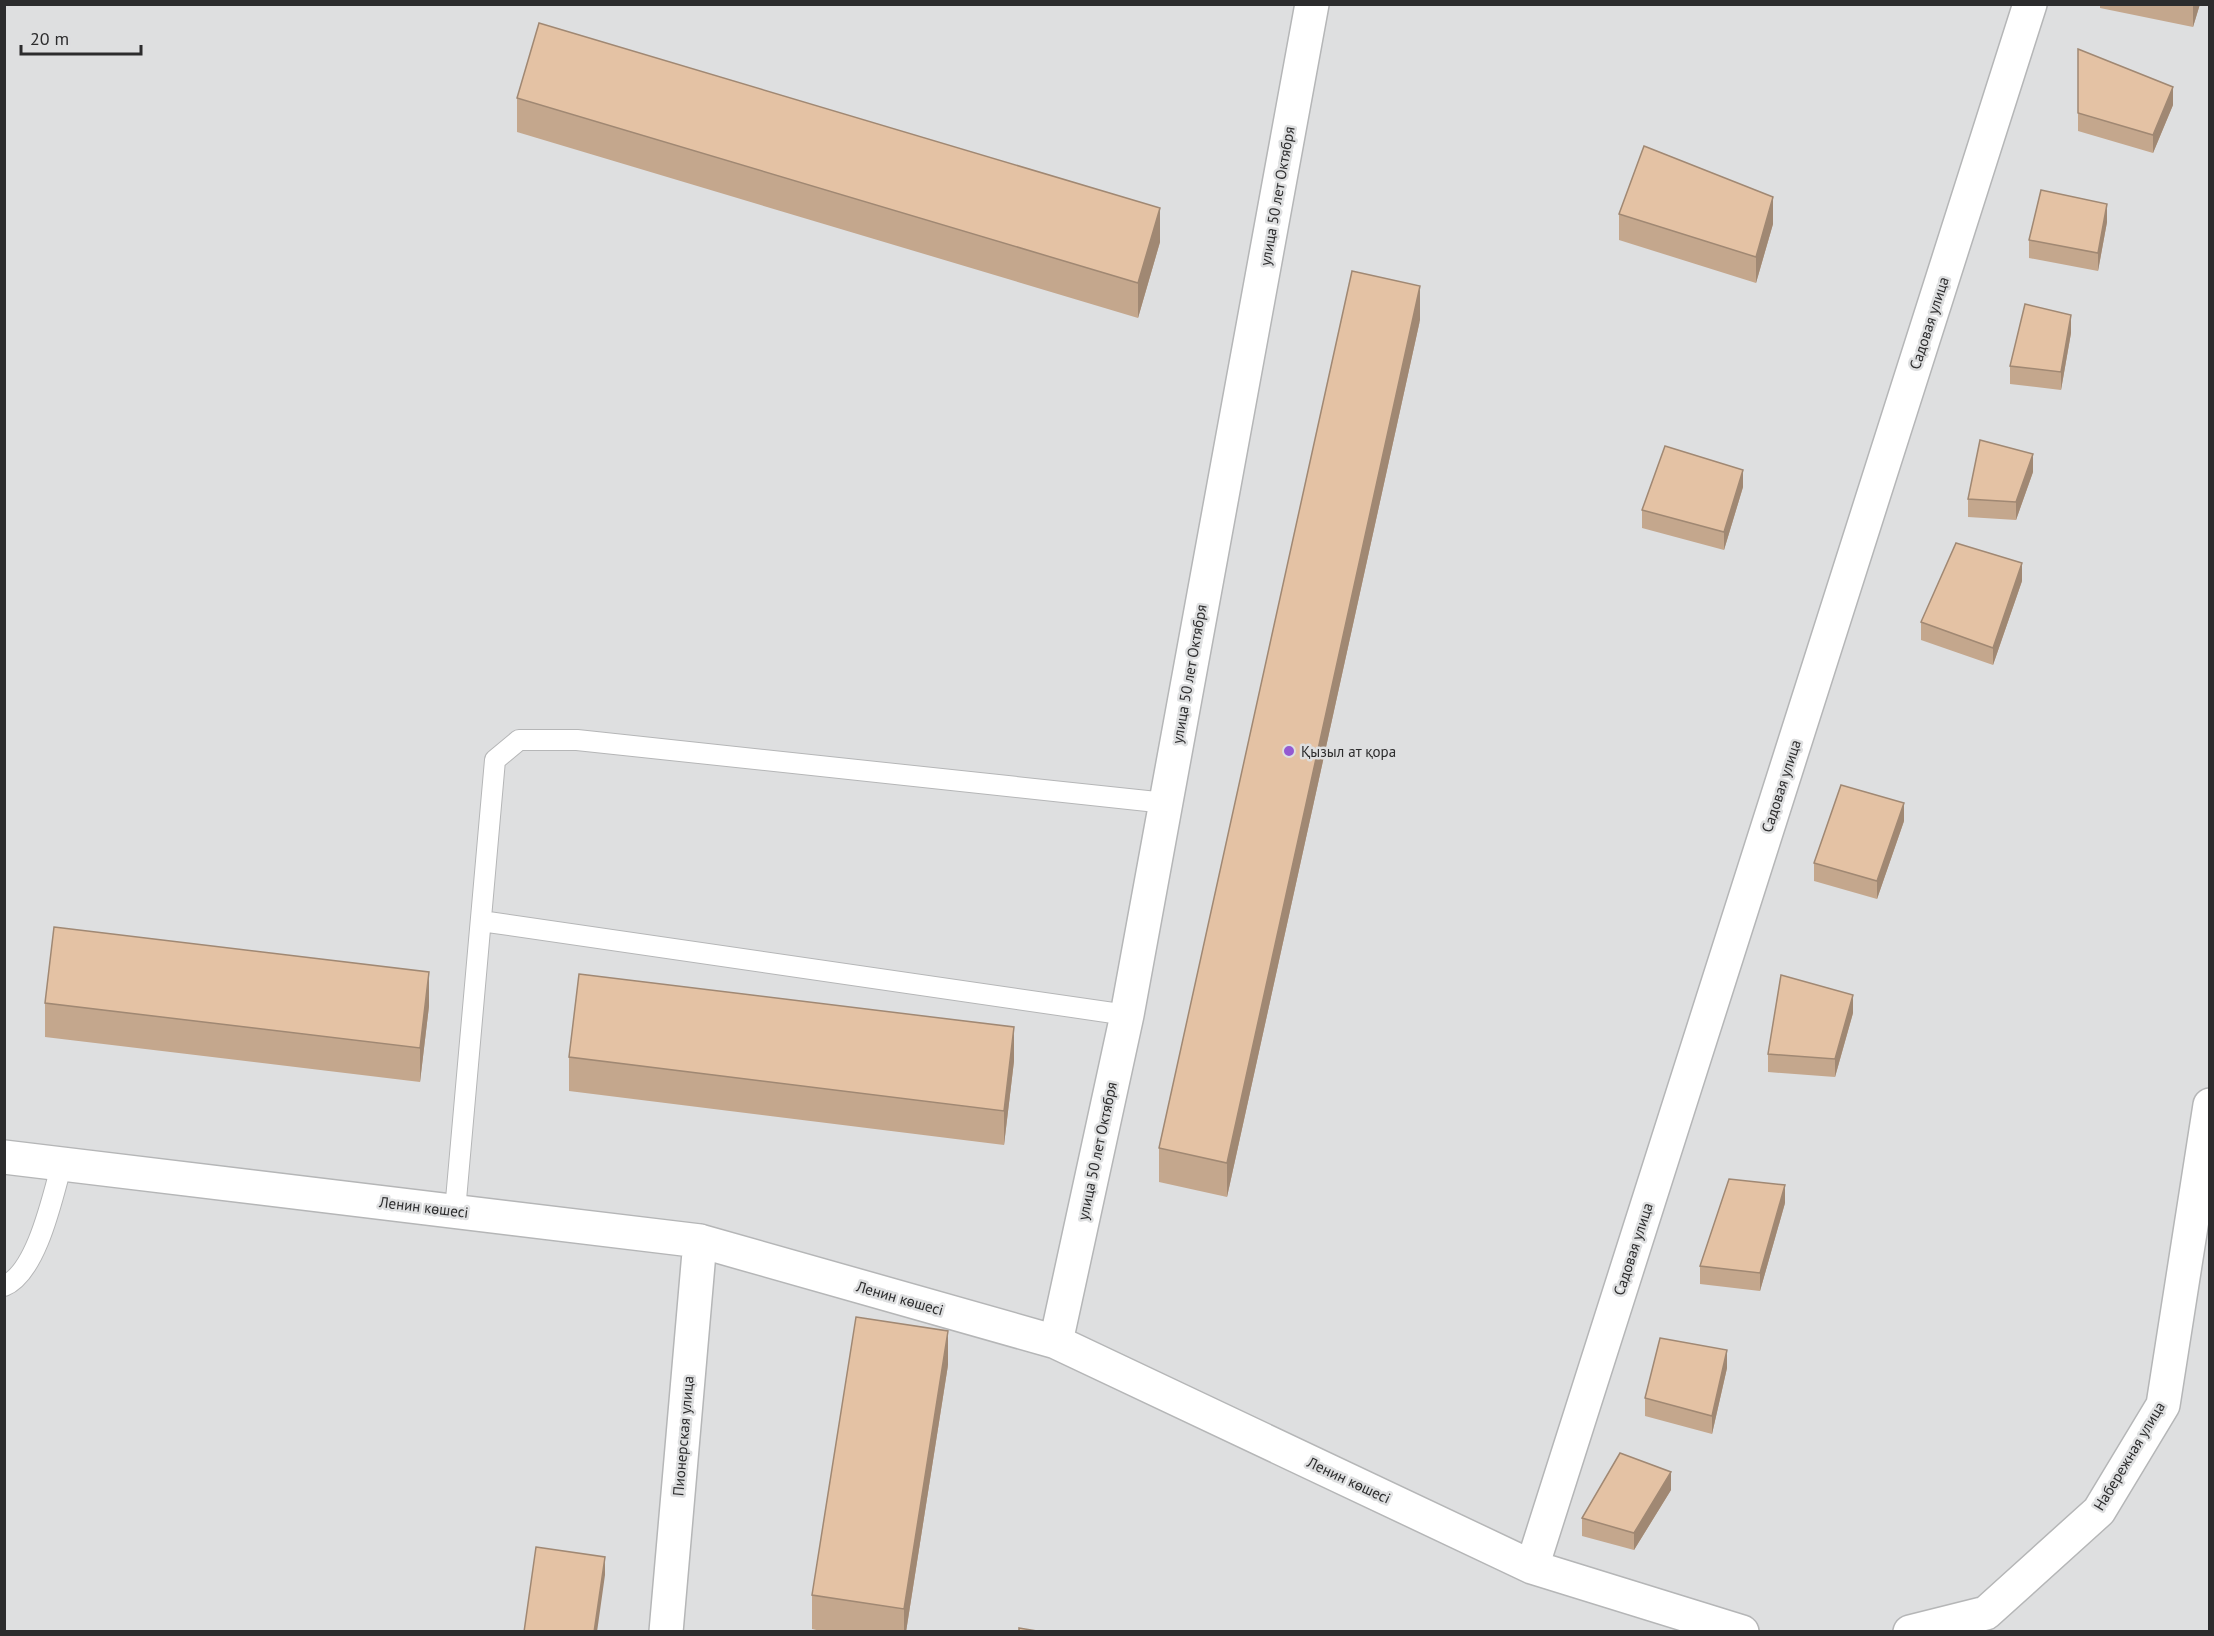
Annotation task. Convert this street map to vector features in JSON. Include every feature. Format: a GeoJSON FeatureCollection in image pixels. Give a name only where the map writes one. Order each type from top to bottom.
{"type":"FeatureCollection","features":[{"type":"Feature","properties":{"kind":"street","name":"улица 50 лет Октября"},"geometry":{"type":"LineString","coordinates":[[1056,1342],[1127,1015],[1312,4]]}},
{"type":"Feature","properties":{"kind":"street","name":"Садовая улица"},"geometry":{"type":"LineString","coordinates":[[1532,1567],[2030,4]]}},
{"type":"Feature","properties":{"kind":"street","name":"Набережная улица"},"geometry":{"type":"LineString","coordinates":[[1910,1632],[1986,1613],[2099,1511],[2163,1405],[2210,1105]]}},
{"type":"Feature","properties":{"kind":"street","name":"Ленин көшесі"},"geometry":{"type":"LineString","coordinates":[[4,1157],[700,1241],[1056,1342],[1532,1567],[1742,1632]]}},
{"type":"Feature","properties":{"kind":"street","name":"Пионерская улица"},"geometry":{"type":"LineString","coordinates":[[666,1632],[700,1241]]}},
{"type":"Feature","properties":{"kind":"lane"},"geometry":{"type":"LineString","coordinates":[[455,1211],[495,760],[519,740],[577,740],[1166,803]]}},
{"type":"Feature","properties":{"kind":"lane"},"geometry":{"type":"LineString","coordinates":[[481,921],[1127,1015]]}},
{"type":"Feature","properties":{"kind":"lane"},"geometry":{"type":"LineString","coordinates":[[4,1286],[15,1282],[28,1265],[48,1214],[62,1163]]}},
{"type":"Feature","properties":{"kind":"building"},"geometry":{"type":"Polygon","coordinates":[[[539,23],[1160,208],[1138,283],[517,98],[539,23]]]}},
{"type":"Feature","properties":{"kind":"building"},"geometry":{"type":"Polygon","coordinates":[[[2078,49],[2173,87],[2153,135],[2078,113],[2078,49]]]}},
{"type":"Feature","properties":{"kind":"building"},"geometry":{"type":"Polygon","coordinates":[[[1644,146],[1773,197],[1756,257],[1619,214],[1644,146]]]}},
{"type":"Feature","properties":{"kind":"building"},"geometry":{"type":"Polygon","coordinates":[[[2041,190],[2107,204],[2098,253],[2029,240],[2041,190]]]}},
{"type":"Feature","properties":{"kind":"building","name":"Қызыл ат қора"},"geometry":{"type":"Polygon","coordinates":[[[1352,271],[1420,286],[1227,1163],[1159,1148],[1352,271]]]}},
{"type":"Feature","properties":{"kind":"building"},"geometry":{"type":"Polygon","coordinates":[[[2025,304],[2071,315],[2061,372],[2010,366],[2025,304]]]}},
{"type":"Feature","properties":{"kind":"building"},"geometry":{"type":"Polygon","coordinates":[[[1980,440],[2033,454],[2016,502],[1968,499],[1980,440]]]}},
{"type":"Feature","properties":{"kind":"building"},"geometry":{"type":"Polygon","coordinates":[[[1665,446],[1743,470],[1724,532],[1642,510],[1665,446]]]}},
{"type":"Feature","properties":{"kind":"building"},"geometry":{"type":"Polygon","coordinates":[[[1956,543],[2022,563],[1993,648],[1921,622],[1956,543]]]}},
{"type":"Feature","properties":{"kind":"building"},"geometry":{"type":"Polygon","coordinates":[[[1841,785],[1904,803],[1877,881],[1814,863],[1841,785]]]}},
{"type":"Feature","properties":{"kind":"building"},"geometry":{"type":"Polygon","coordinates":[[[54,927],[429,972],[420,1048],[45,1003],[54,927]]]}},
{"type":"Feature","properties":{"kind":"building"},"geometry":{"type":"Polygon","coordinates":[[[579,974],[1014,1027],[1004,1111],[569,1057],[579,974]]]}},
{"type":"Feature","properties":{"kind":"building"},"geometry":{"type":"Polygon","coordinates":[[[1781,975],[1853,995],[1835,1059],[1768,1054],[1781,975]]]}},
{"type":"Feature","properties":{"kind":"building"},"geometry":{"type":"Polygon","coordinates":[[[1729,1179],[1785,1185],[1760,1273],[1700,1266],[1729,1179]]]}},
{"type":"Feature","properties":{"kind":"building"},"geometry":{"type":"Polygon","coordinates":[[[856,1317],[948,1331],[904,1609],[812,1595],[856,1317]]]}},
{"type":"Feature","properties":{"kind":"building"},"geometry":{"type":"Polygon","coordinates":[[[1660,1338],[1727,1350],[1712,1416],[1645,1398],[1660,1338]]]}},
{"type":"Feature","properties":{"kind":"building"},"geometry":{"type":"Polygon","coordinates":[[[1620,1453],[1671,1472],[1634,1533],[1582,1518],[1620,1453]]]}},
{"type":"Feature","properties":{"kind":"building"},"geometry":{"type":"Polygon","coordinates":[[[536,1547],[605,1557],[594,1632],[524,1632],[536,1547]]]}},
{"type":"Feature","properties":{"kind":"building"},"geometry":{"type":"Polygon","coordinates":[[[1019,1628],[1043,1632],[1019,1632],[1019,1628]]]}},
{"type":"Feature","properties":{"kind":"place","name":"Қызыл ат қора"},"geometry":{"type":"Point","coordinates":[1289,751]}}]}
